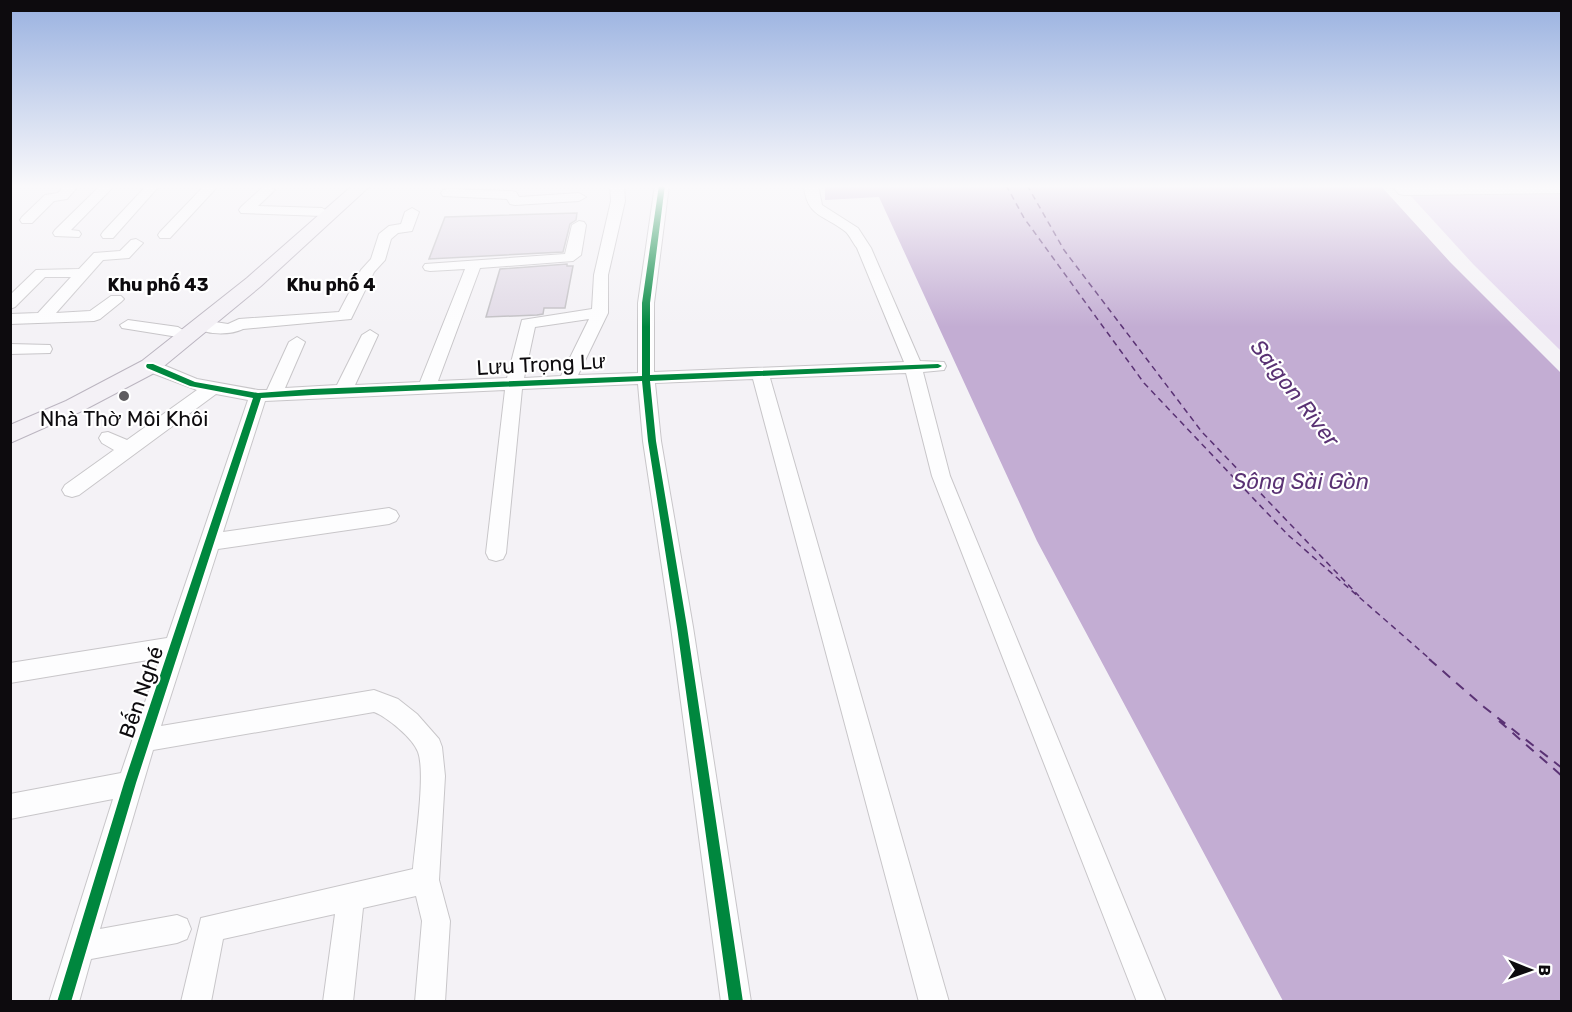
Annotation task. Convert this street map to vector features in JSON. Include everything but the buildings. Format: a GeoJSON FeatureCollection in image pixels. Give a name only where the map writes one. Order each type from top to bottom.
{"type":"FeatureCollection","features":[{"type":"Feature","properties":{"kind":"main road"},"geometry":{"type":"LineString","coordinates":[[190,331],[299,232]]}},
{"type":"Feature","properties":{"kind":"main road"},"geometry":{"type":"LineString","coordinates":[[10,435],[113,387],[254,282],[310,232]]}},
{"type":"Feature","properties":{"kind":"main road"},"geometry":{"type":"LineString","coordinates":[[10,426],[145,363]]}},
{"type":"Feature","properties":{"kind":"street"},"geometry":{"type":"LineString","coordinates":[[61,232],[74,234]]}},
{"type":"Feature","properties":{"kind":"street"},"geometry":{"type":"LineString","coordinates":[[128,325],[190,331],[230,329],[239,324],[345,316],[368,270],[378,260],[384,237],[390,232]]}},
{"type":"Feature","properties":{"kind":"street"},"geometry":{"type":"LineString","coordinates":[[430,267],[474,266],[570,257],[574,255],[578,232]]}},
{"type":"Feature","properties":{"kind":"street"},"geometry":{"type":"LineString","coordinates":[[567,381],[600,313],[602,275],[611,232]]}},
{"type":"Feature","properties":{"kind":"street"},"geometry":{"type":"LineString","coordinates":[[656,232],[646,303],[646,377],[652,441],[684,639],[736,1002]]}},
{"type":"Feature","properties":{"kind":"street"},"geometry":{"type":"LineString","coordinates":[[854,232],[864,248],[914,367],[918,392],[941,476],[1152,1002]]}},
{"type":"Feature","properties":{"kind":"street"},"geometry":{"type":"LineString","coordinates":[[42,318],[99,256],[124,255],[136,243]]}},
{"type":"Feature","properties":{"kind":"street"},"geometry":{"type":"LineString","coordinates":[[427,387],[474,266]]}},
{"type":"Feature","properties":{"kind":"street"},"geometry":{"type":"LineString","coordinates":[[10,304],[41,273],[84,273]]}},
{"type":"Feature","properties":{"kind":"street"},"geometry":{"type":"LineString","coordinates":[[10,319],[100,318],[116,299]]}},
{"type":"Feature","properties":{"kind":"street"},"geometry":{"type":"LineString","coordinates":[[496,553],[514,383],[528,323],[600,313]]}},
{"type":"Feature","properties":{"kind":"street"},"geometry":{"type":"LineString","coordinates":[[343,391],[370,335]]}},
{"type":"Feature","properties":{"kind":"street","name":"Bến Nghé"},"geometry":{"type":"LineString","coordinates":[[64,1002],[130,783],[211,542],[265,396],[297,342]]}},
{"type":"Feature","properties":{"kind":"street"},"geometry":{"type":"LineString","coordinates":[[10,349],[44,350]]}},
{"type":"Feature","properties":{"kind":"street","name":"Lưu Trọng Lư"},"geometry":{"type":"LineString","coordinates":[[145,363],[193,384],[265,396],[646,377],[938,366]]}},
{"type":"Feature","properties":{"kind":"street"},"geometry":{"type":"LineString","coordinates":[[760,373],[934,1002]]}},
{"type":"Feature","properties":{"kind":"street"},"geometry":{"type":"LineString","coordinates":[[72,490],[214,387]]}},
{"type":"Feature","properties":{"kind":"street"},"geometry":{"type":"LineString","coordinates":[[108,438],[128,449]]}},
{"type":"Feature","properties":{"kind":"street"},"geometry":{"type":"LineString","coordinates":[[211,542],[389,516]]}},
{"type":"Feature","properties":{"kind":"street"},"geometry":{"type":"LineString","coordinates":[[10,673],[176,645]]}},
{"type":"Feature","properties":{"kind":"street"},"geometry":{"type":"LineString","coordinates":[[144,740],[374,701],[390,707],[409,723],[430,747],[433,776],[426,880],[436,921],[430,1002]]}},
{"type":"Feature","properties":{"kind":"street"},"geometry":{"type":"LineString","coordinates":[[10,807],[130,783]]}},
{"type":"Feature","properties":{"kind":"street"},"geometry":{"type":"LineString","coordinates":[[196,1002],[211,928],[426,880]]}},
{"type":"Feature","properties":{"kind":"street"},"geometry":{"type":"LineString","coordinates":[[338,1002],[351,897]]}},
{"type":"Feature","properties":{"kind":"street"},"geometry":{"type":"LineString","coordinates":[[80,947],[177,929]]}},
{"type":"Feature","properties":{"kind":"shaded area"},"geometry":{"type":"Polygon","coordinates":[[[1444,232],[1562,232],[1561,351],[1444,232]]]}},
{"type":"Feature","properties":{"kind":"water","name":"Sông Sài Gòn"},"geometry":{"type":"Polygon","coordinates":[[[895,232],[1423,232],[1561,373],[1561,1001],[1283,1001],[1037,541],[895,232]]]}},
{"type":"Feature","properties":{"kind":"ferry route"},"geometry":{"type":"LineString","coordinates":[[1034,232],[1144,383],[1288,535],[1431,660]]}},
{"type":"Feature","properties":{"kind":"ferry route"},"geometry":{"type":"LineString","coordinates":[[1054,232],[1064,250],[1202,432],[1359,596]]}},
{"type":"Feature","properties":{"kind":"ferry route"},"geometry":{"type":"LineString","coordinates":[[1429,659],[1484,707],[1562,768]]}},
{"type":"Feature","properties":{"kind":"ferry route"},"geometry":{"type":"LineString","coordinates":[[1499,721],[1562,776]]}},
{"type":"Feature","properties":{"kind":"cycle path"},"geometry":{"type":"LineString","coordinates":[[656,232],[646,303],[646,377],[652,441],[682,627],[736,1002]]}},
{"type":"Feature","properties":{"kind":"cycle path"},"geometry":{"type":"LineString","coordinates":[[150,366],[193,384],[258,396],[938,366]]}},
{"type":"Feature","properties":{"kind":"cycle path"},"geometry":{"type":"LineString","coordinates":[[64,1002],[130,783],[258,396]]}},
{"type":"Feature","properties":{"kind":"place","name":"Nhà Thờ Môi Khôi"},"geometry":{"type":"Point","coordinates":[124,396]}},
{"type":"Feature","properties":{"kind":"district","name":"Khu phố 43"},"geometry":{"type":"Point","coordinates":[158,285]}},
{"type":"Feature","properties":{"kind":"district","name":"Khu phố 4"},"geometry":{"type":"Point","coordinates":[331,285]}},
{"type":"Feature","properties":{"kind":"water label","name":"Saigon River"},"geometry":{"type":"Point","coordinates":[1295,393]}}]}
